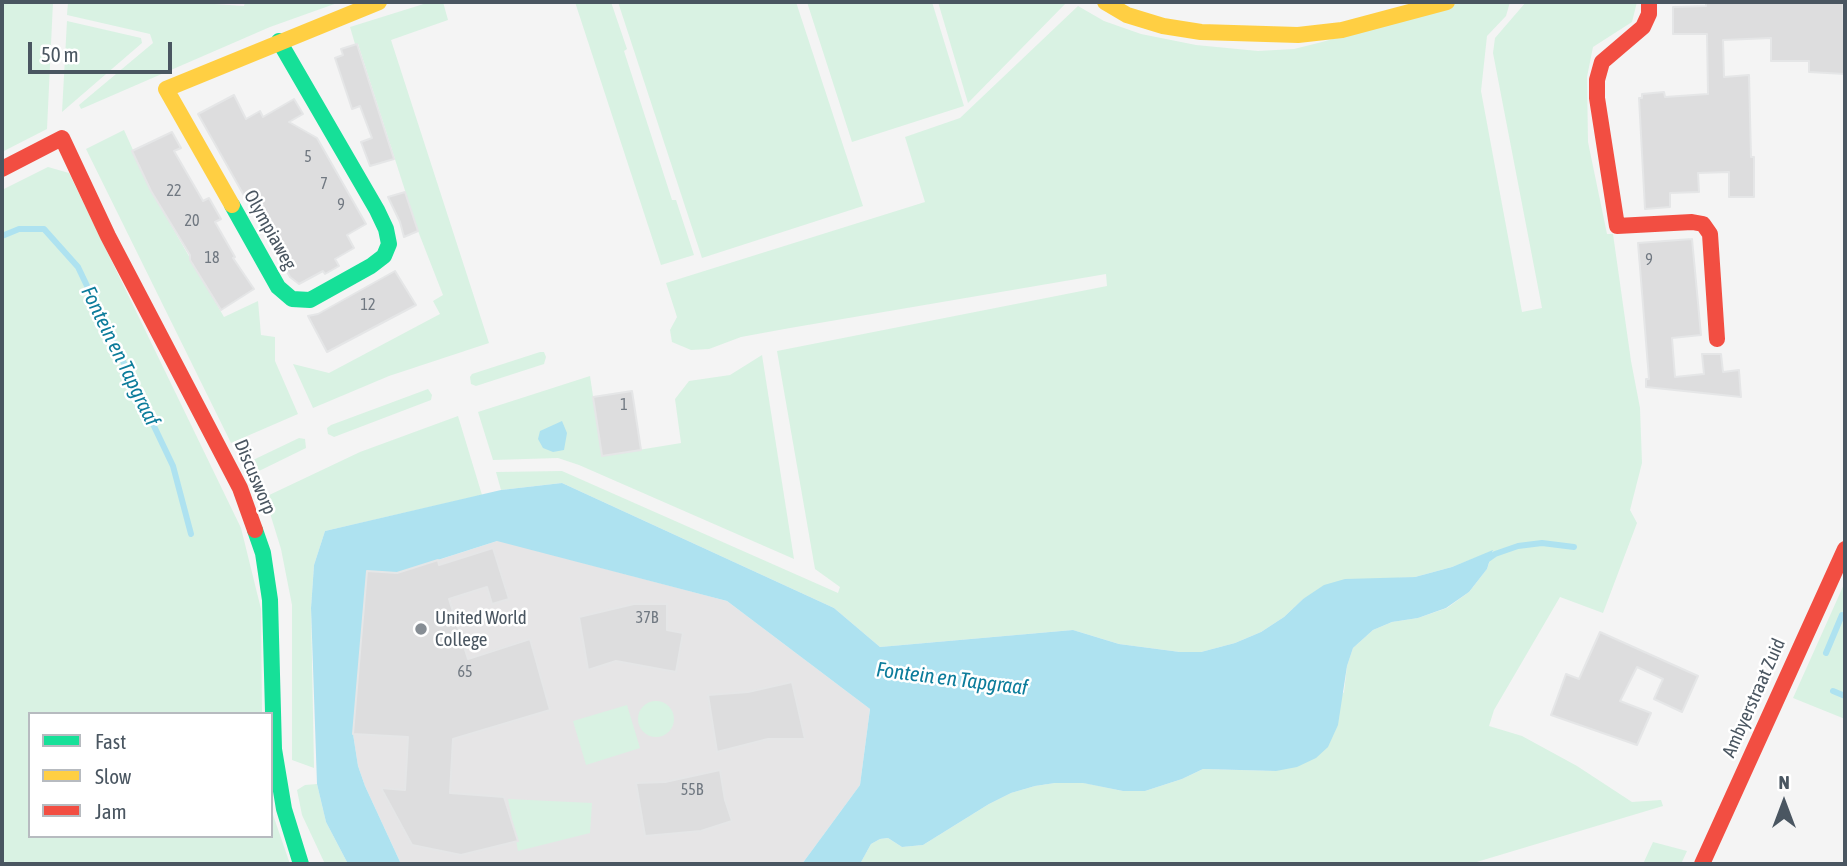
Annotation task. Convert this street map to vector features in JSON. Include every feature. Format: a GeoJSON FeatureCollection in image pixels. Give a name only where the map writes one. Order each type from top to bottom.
{"type":"FeatureCollection","features":[{"type":"Feature","properties":{"kind":"street","name":"Olympiaweg"},"geometry":{"type":"LineString","coordinates":[[279,41],[377,210],[386,229],[388,244],[384,256],[372,266],[310,300],[292,299],[278,287],[166,89],[279,41],[379,2]]}},
{"type":"Feature","properties":{"kind":"street"},"geometry":{"type":"LineString","coordinates":[[1106,3],[1136,18],[1163,26],[1201,32],[1298,35],[1342,30],[1447,2]]}},
{"type":"Feature","properties":{"kind":"street"},"geometry":{"type":"LineString","coordinates":[[1648,2],[1649,14],[1643,27],[1602,62],[1597,80],[1617,226],[1692,222],[1703,224],[1710,234],[1717,339]]}},
{"type":"Feature","properties":{"kind":"street","name":"Discusworp"},"geometry":{"type":"LineString","coordinates":[[2,169],[62,138],[108,236],[240,488],[263,553],[270,600],[277,775],[301,864]]}},
{"type":"Feature","properties":{"kind":"street","name":"Ambyerstraat Zuid"},"geometry":{"type":"LineString","coordinates":[[1702,864],[1845,549]]}},
{"type":"Feature","properties":{"kind":"shaded area"},"geometry":{"type":"Polygon","coordinates":[[[482,495],[519,546],[727,601],[870,709],[860,785],[802,864],[401,864],[365,786],[358,766],[353,734],[453,739],[529,639],[468,659],[438,560],[497,541],[482,495]]]}},
{"type":"Feature","properties":{"kind":"green space"},"geometry":{"type":"Polygon","coordinates":[[[2,2],[53,2],[47,129],[2,152],[2,2]]]}},
{"type":"Feature","properties":{"kind":"green space"},"geometry":{"type":"Polygon","coordinates":[[[68,2],[185,2],[244,6],[245,2],[340,2],[270,27],[81,109],[79,105],[153,43],[150,34],[67,15],[68,2]]]}},
{"type":"Feature","properties":{"kind":"green space"},"geometry":{"type":"Polygon","coordinates":[[[430,2],[443,2],[448,20],[391,40],[489,343],[389,376],[313,408],[293,364],[329,373],[440,314],[433,301],[443,295],[418,231],[358,44],[355,44],[350,27],[430,2]]]}},
{"type":"Feature","properties":{"kind":"green space"},"geometry":{"type":"Polygon","coordinates":[[[575,2],[611,2],[672,200],[676,200],[694,255],[661,265],[575,2]]]}},
{"type":"Feature","properties":{"kind":"green space"},"geometry":{"type":"Polygon","coordinates":[[[618,2],[796,2],[863,206],[702,258],[618,2]]]}},
{"type":"Feature","properties":{"kind":"green space"},"geometry":{"type":"Polygon","coordinates":[[[807,2],[932,2],[964,106],[852,142],[807,2]]]}},
{"type":"Feature","properties":{"kind":"green space"},"geometry":{"type":"Polygon","coordinates":[[[938,2],[1067,2],[968,103],[938,2]]]}},
{"type":"Feature","properties":{"kind":"green space"},"geometry":{"type":"Polygon","coordinates":[[[1463,2],[1510,2],[1506,16],[1487,36],[1481,91],[1522,312],[1542,308],[1493,53],[1495,38],[1526,2],[1637,2],[1632,22],[1593,47],[1587,77],[1588,142],[1607,234],[1613,234],[1640,408],[1642,463],[1630,510],[1637,523],[1603,613],[1560,597],[1494,710],[1489,726],[1522,736],[1577,766],[1632,802],[1661,800],[1663,806],[1470,864],[860,864],[871,844],[880,839],[888,838],[902,847],[923,845],[989,804],[1011,793],[1035,786],[1084,783],[1123,791],[1145,791],[1203,769],[1276,771],[1344,692],[1347,666],[1353,648],[1373,630],[1392,622],[1418,618],[1447,608],[1469,592],[1487,569],[1493,551],[1452,567],[1415,577],[1381,579],[1303,599],[1284,617],[1261,632],[1235,643],[1201,652],[1119,644],[1073,630],[880,647],[834,608],[562,483],[501,490],[496,472],[562,471],[838,593],[840,587],[815,569],[777,351],[1107,286],[1106,274],[790,328],[741,337],[709,349],[691,350],[672,342],[670,330],[677,317],[666,283],[925,202],[905,137],[960,118],[1078,6],[1104,21],[1141,34],[1196,45],[1258,51],[1294,49],[1463,2]]]}},
{"type":"Feature","properties":{"kind":"green space"},"geometry":{"type":"Polygon","coordinates":[[[67,21],[141,38],[142,43],[62,112],[67,21]]]}},
{"type":"Feature","properties":{"kind":"green space"},"geometry":{"type":"Polygon","coordinates":[[[124,130],[152,192],[224,317],[258,301],[261,335],[275,337],[275,361],[298,414],[231,443],[86,149],[124,130]]]}},
{"type":"Feature","properties":{"kind":"green space"},"geometry":{"type":"Polygon","coordinates":[[[48,167],[69,173],[241,528],[261,609],[262,712],[28,712],[28,838],[273,838],[273,815],[290,864],[2,864],[2,190],[48,167]]]}},
{"type":"Feature","properties":{"kind":"green space"},"geometry":{"type":"Polygon","coordinates":[[[544,352],[546,357],[544,364],[476,386],[471,384],[472,374],[544,352]]]}},
{"type":"Feature","properties":{"kind":"green space"},"geometry":{"type":"Polygon","coordinates":[[[762,355],[794,559],[558,458],[493,460],[478,412],[590,376],[602,456],[681,443],[675,399],[689,381],[730,375],[762,355]]]}},
{"type":"Feature","properties":{"kind":"green space"},"geometry":{"type":"Polygon","coordinates":[[[428,389],[432,395],[431,400],[334,437],[328,434],[327,428],[331,425],[428,389]]]}},
{"type":"Feature","properties":{"kind":"green space"},"geometry":{"type":"Polygon","coordinates":[[[458,416],[482,495],[325,531],[314,565],[311,608],[314,768],[292,760],[292,605],[281,549],[265,497],[360,452],[458,416]]]}},
{"type":"Feature","properties":{"kind":"green space"},"geometry":{"type":"Polygon","coordinates":[[[299,438],[305,439],[306,448],[259,471],[253,469],[253,460],[299,438]]]}},
{"type":"Feature","properties":{"kind":"green space"},"geometry":{"type":"Polygon","coordinates":[[[1845,582],[1845,719],[1793,698],[1845,582]]]}},
{"type":"Feature","properties":{"kind":"green space"},"geometry":{"type":"Polygon","coordinates":[[[656,701],[669,706],[674,719],[669,732],[656,737],[643,732],[638,719],[643,706],[656,701]]]}},
{"type":"Feature","properties":{"kind":"green space"},"geometry":{"type":"Polygon","coordinates":[[[627,705],[640,748],[586,765],[573,721],[627,705]]]}},
{"type":"Feature","properties":{"kind":"green space"},"geometry":{"type":"Polygon","coordinates":[[[317,784],[326,822],[348,864],[325,864],[302,815],[297,790],[305,785],[317,784]]]}},
{"type":"Feature","properties":{"kind":"green space"},"geometry":{"type":"Polygon","coordinates":[[[508,799],[592,803],[590,833],[518,851],[508,799]]]}},
{"type":"Feature","properties":{"kind":"green space"},"geometry":{"type":"Polygon","coordinates":[[[1653,842],[1687,851],[1681,864],[1643,864],[1653,842]]]}},
{"type":"Feature","properties":{"kind":"water"},"geometry":{"type":"Polygon","coordinates":[[[562,421],[567,433],[564,450],[553,452],[543,448],[538,439],[540,431],[562,421]]]}},
{"type":"Feature","properties":{"kind":"water"},"geometry":{"type":"Polygon","coordinates":[[[562,483],[834,608],[880,647],[1073,630],[1119,644],[1201,652],[1235,643],[1261,632],[1324,585],[1345,579],[1415,577],[1452,567],[1493,550],[1487,569],[1469,592],[1446,608],[1418,618],[1392,622],[1373,630],[1353,648],[1347,666],[1338,725],[1328,747],[1316,758],[1297,767],[1276,771],[1203,769],[1145,791],[1123,791],[1083,783],[1035,786],[1011,793],[989,804],[923,845],[902,847],[888,838],[880,839],[871,844],[860,864],[802,864],[860,785],[870,709],[727,601],[497,541],[397,573],[367,571],[353,734],[358,766],[365,786],[401,864],[348,864],[326,822],[317,784],[311,608],[314,565],[325,531],[501,490],[562,483]]]}},
{"type":"Feature","properties":{"kind":"building"},"geometry":{"type":"Polygon","coordinates":[[[1706,2],[1843,2],[1845,74],[1809,72],[1809,61],[1771,61],[1771,38],[1723,40],[1724,77],[1749,75],[1754,197],[1729,197],[1729,172],[1698,173],[1699,192],[1670,193],[1670,207],[1645,209],[1639,98],[1642,98],[1642,94],[1664,92],[1665,97],[1708,94],[1707,34],[1673,34],[1673,7],[1706,6],[1706,2]]]}},
{"type":"Feature","properties":{"kind":"building"},"geometry":{"type":"Polygon","coordinates":[[[357,44],[394,159],[370,166],[361,142],[372,138],[360,106],[352,109],[335,58],[343,55],[341,49],[357,44]]]}},
{"type":"Feature","properties":{"kind":"building"},"geometry":{"type":"Polygon","coordinates":[[[234,95],[246,119],[260,111],[263,117],[294,99],[303,114],[289,122],[317,138],[366,224],[347,235],[354,248],[335,259],[339,266],[325,274],[323,271],[299,284],[290,277],[198,114],[234,95]]]}},
{"type":"Feature","properties":{"kind":"building"},"geometry":{"type":"Polygon","coordinates":[[[172,132],[181,148],[174,151],[203,201],[209,198],[221,219],[215,222],[235,257],[233,258],[254,289],[221,310],[151,191],[132,151],[172,132]]]}},
{"type":"Feature","properties":{"kind":"building"},"geometry":{"type":"Polygon","coordinates":[[[405,192],[418,231],[404,237],[388,197],[405,192]]]}},
{"type":"Feature","properties":{"kind":"building"},"geometry":{"type":"Polygon","coordinates":[[[1692,239],[1701,335],[1672,338],[1675,377],[1704,374],[1702,354],[1721,354],[1723,372],[1739,370],[1741,397],[1646,387],[1646,379],[1649,379],[1638,243],[1692,239]]]}},
{"type":"Feature","properties":{"kind":"building"},"geometry":{"type":"Polygon","coordinates":[[[395,271],[416,305],[327,352],[308,316],[318,314],[395,271]]]}},
{"type":"Feature","properties":{"kind":"building"},"geometry":{"type":"Polygon","coordinates":[[[632,391],[641,450],[602,456],[593,397],[632,391]]]}},
{"type":"Feature","properties":{"kind":"building"},"geometry":{"type":"Polygon","coordinates":[[[493,548],[509,599],[492,604],[487,587],[449,599],[468,659],[530,639],[550,710],[453,739],[450,793],[504,797],[518,841],[461,855],[412,845],[381,788],[405,790],[408,737],[353,734],[367,571],[397,573],[438,560],[439,565],[493,548]]]}},
{"type":"Feature","properties":{"kind":"building"},"geometry":{"type":"Polygon","coordinates":[[[634,604],[667,604],[667,630],[683,633],[676,672],[616,661],[588,670],[579,617],[634,604]]]}},
{"type":"Feature","properties":{"kind":"building"},"geometry":{"type":"Polygon","coordinates":[[[1600,632],[1698,676],[1682,712],[1654,699],[1663,679],[1637,667],[1620,701],[1651,713],[1637,745],[1551,715],[1566,674],[1579,679],[1600,632]]]}},
{"type":"Feature","properties":{"kind":"building"},"geometry":{"type":"Polygon","coordinates":[[[792,682],[805,739],[768,739],[717,752],[708,695],[748,692],[792,682]]]}},
{"type":"Feature","properties":{"kind":"building"},"geometry":{"type":"Polygon","coordinates":[[[720,770],[732,821],[701,831],[645,836],[636,783],[665,782],[720,770]]]}},
{"type":"Feature","properties":{"kind":"waterway","name":"Fontein en Tapgraaf"},"geometry":{"type":"LineString","coordinates":[[2,236],[19,229],[44,229],[78,267],[173,466],[191,534]]}},
{"type":"Feature","properties":{"kind":"waterway","name":"Fontein en Tapgraaf"},"geometry":{"type":"LineString","coordinates":[[1485,561],[1495,554],[1518,546],[1542,543],[1574,547]]}},
{"type":"Feature","properties":{"kind":"waterway"},"geometry":{"type":"LineString","coordinates":[[1826,653],[1842,615]]}},
{"type":"Feature","properties":{"kind":"waterway"},"geometry":{"type":"LineString","coordinates":[[1833,691],[1845,696]]}},
{"type":"Feature","properties":{"kind":"traffic: fast"},"geometry":{"type":"LineString","coordinates":[[232,205],[278,287],[292,299],[310,300],[371,266],[384,256],[389,244],[386,229],[377,210],[279,41]]}},
{"type":"Feature","properties":{"kind":"traffic: fast"},"geometry":{"type":"LineString","coordinates":[[255,530],[263,553],[270,600],[274,749],[284,809],[301,864]]}},
{"type":"Feature","properties":{"kind":"traffic: slow"},"geometry":{"type":"LineString","coordinates":[[232,205],[166,89],[379,2]]}},
{"type":"Feature","properties":{"kind":"traffic: slow"},"geometry":{"type":"LineString","coordinates":[[1105,2],[1127,15],[1163,26],[1201,32],[1298,35],[1342,30],[1447,2]]}},
{"type":"Feature","properties":{"kind":"traffic: jam"},"geometry":{"type":"LineString","coordinates":[[1649,2],[1649,14],[1643,27],[1602,62],[1597,80],[1597,98],[1617,226],[1692,222],[1703,224],[1710,234],[1717,339]]}},
{"type":"Feature","properties":{"kind":"traffic: jam"},"geometry":{"type":"LineString","coordinates":[[2,169],[62,138],[108,236],[240,488],[255,530]]}},
{"type":"Feature","properties":{"kind":"traffic: jam"},"geometry":{"type":"LineString","coordinates":[[1702,864],[1845,549]]}},
{"type":"Feature","properties":{"kind":"place","name":"United World College"},"geometry":{"type":"Point","coordinates":[421,629]}}]}
